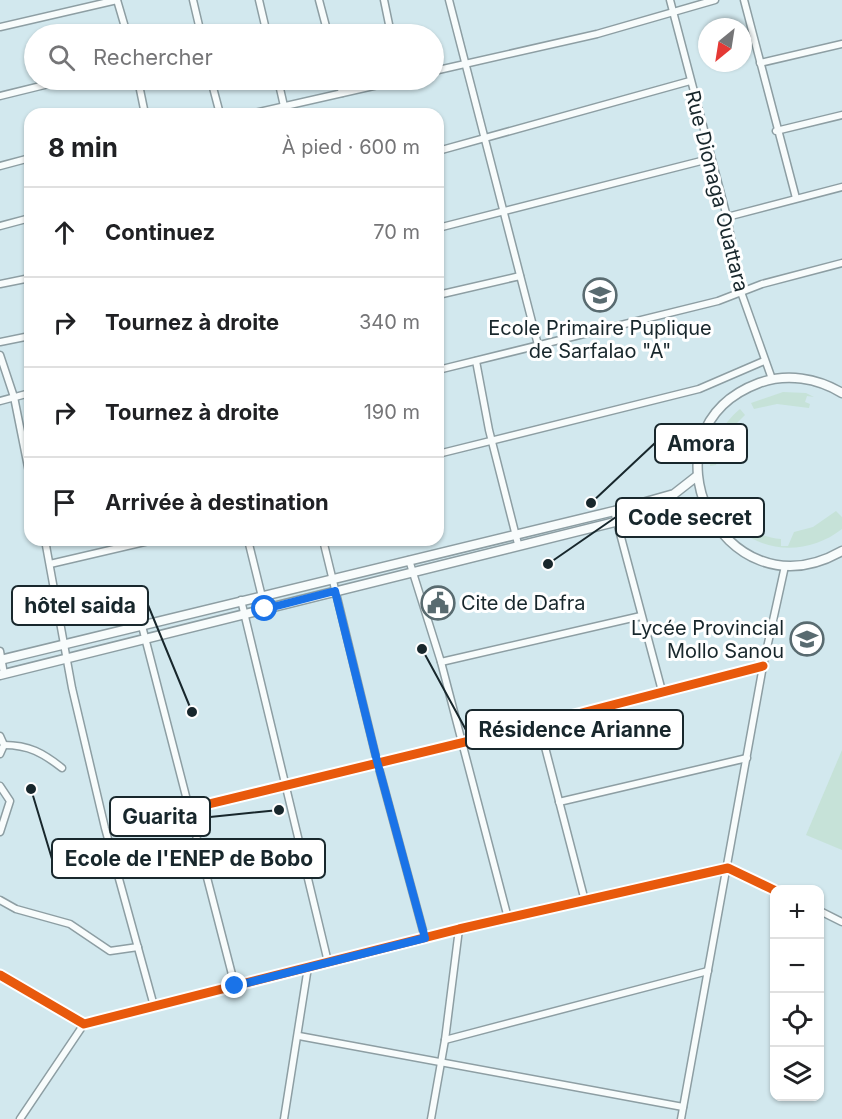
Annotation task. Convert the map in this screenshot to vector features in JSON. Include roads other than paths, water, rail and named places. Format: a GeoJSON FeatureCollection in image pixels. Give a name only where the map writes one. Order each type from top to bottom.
{"type":"FeatureCollection","features":[{"type":"Feature","properties":{"kind":"main road"},"geometry":{"type":"LineString","coordinates":[[842,393],[808,379],[772,379],[742,391],[718,411],[703,438],[697,476],[706,511],[720,533],[740,550],[763,561],[785,566],[813,563],[842,551]]}},
{"type":"Feature","properties":{"kind":"main road"},"geometry":{"type":"LineString","coordinates":[[2,674],[413,572],[517,539],[674,494],[697,476]]}},
{"type":"Feature","properties":{"kind":"main road"},"geometry":{"type":"LineString","coordinates":[[1,657],[142,626],[409,560],[675,507],[706,511]]}},
{"type":"Feature","properties":{"kind":"street"},"geometry":{"type":"LineString","coordinates":[[0,27],[117,0],[124,24]]}},
{"type":"Feature","properties":{"kind":"street"},"geometry":{"type":"LineString","coordinates":[[193,0],[199,24]]}},
{"type":"Feature","properties":{"kind":"street"},"geometry":{"type":"LineString","coordinates":[[259,0],[265,24]]}},
{"type":"Feature","properties":{"kind":"street"},"geometry":{"type":"LineString","coordinates":[[319,0],[325,24]]}},
{"type":"Feature","properties":{"kind":"street"},"geometry":{"type":"LineString","coordinates":[[384,0],[389,24]]}},
{"type":"Feature","properties":{"kind":"street"},"geometry":{"type":"LineString","coordinates":[[449,0],[538,345]]}},
{"type":"Feature","properties":{"kind":"street","name":"Rue Dionaga Ouattara"},"geometry":{"type":"LineString","coordinates":[[670,0],[709,159],[727,217],[741,292],[772,379]]}},
{"type":"Feature","properties":{"kind":"street"},"geometry":{"type":"LineString","coordinates":[[444,68],[597,34],[715,0]]}},
{"type":"Feature","properties":{"kind":"street"},"geometry":{"type":"LineString","coordinates":[[744,0],[795,198]]}},
{"type":"Feature","properties":{"kind":"street"},"geometry":{"type":"LineString","coordinates":[[760,63],[842,44]]}},
{"type":"Feature","properties":{"kind":"street"},"geometry":{"type":"LineString","coordinates":[[444,149],[690,81]]}},
{"type":"Feature","properties":{"kind":"street"},"geometry":{"type":"LineString","coordinates":[[0,96],[24,90]]}},
{"type":"Feature","properties":{"kind":"street"},"geometry":{"type":"LineString","coordinates":[[140,90],[145,108]]}},
{"type":"Feature","properties":{"kind":"street"},"geometry":{"type":"LineString","coordinates":[[213,90],[216,108]]}},
{"type":"Feature","properties":{"kind":"street"},"geometry":{"type":"LineString","coordinates":[[280,90],[284,106]]}},
{"type":"Feature","properties":{"kind":"street"},"geometry":{"type":"LineString","coordinates":[[276,108],[355,90]]}},
{"type":"Feature","properties":{"kind":"street"},"geometry":{"type":"LineString","coordinates":[[776,131],[842,115]]}},
{"type":"Feature","properties":{"kind":"street"},"geometry":{"type":"LineString","coordinates":[[0,165],[24,159]]}},
{"type":"Feature","properties":{"kind":"street"},"geometry":{"type":"LineString","coordinates":[[444,227],[709,159]]}},
{"type":"Feature","properties":{"kind":"street"},"geometry":{"type":"LineString","coordinates":[[727,217],[842,187]]}},
{"type":"Feature","properties":{"kind":"street"},"geometry":{"type":"LineString","coordinates":[[0,226],[24,220]]}},
{"type":"Feature","properties":{"kind":"street"},"geometry":{"type":"LineString","coordinates":[[444,369],[718,301],[741,292],[842,263]]}},
{"type":"Feature","properties":{"kind":"street"},"geometry":{"type":"LineString","coordinates":[[444,294],[520,276]]}},
{"type":"Feature","properties":{"kind":"street"},"geometry":{"type":"LineString","coordinates":[[0,284],[24,279]]}},
{"type":"Feature","properties":{"kind":"street"},"geometry":{"type":"LineString","coordinates":[[0,342],[24,337]]}},
{"type":"Feature","properties":{"kind":"street"},"geometry":{"type":"LineString","coordinates":[[0,355],[14,397],[24,440]]}},
{"type":"Feature","properties":{"kind":"street"},"geometry":{"type":"LineString","coordinates":[[476,361],[492,442],[517,539]]}},
{"type":"Feature","properties":{"kind":"street"},"geometry":{"type":"LineString","coordinates":[[444,453],[699,389],[764,361]]}},
{"type":"Feature","properties":{"kind":"street"},"geometry":{"type":"LineString","coordinates":[[0,401],[24,394]]}},
{"type":"Feature","properties":{"kind":"street"},"geometry":{"type":"LineString","coordinates":[[614,511],[662,691]]}},
{"type":"Feature","properties":{"kind":"street"},"geometry":{"type":"LineString","coordinates":[[46,546],[66,658],[105,828],[154,1006]]}},
{"type":"Feature","properties":{"kind":"street"},"geometry":{"type":"LineString","coordinates":[[50,564],[127,546]]}},
{"type":"Feature","properties":{"kind":"street"},"geometry":{"type":"LineString","coordinates":[[249,546],[265,609]]}},
{"type":"Feature","properties":{"kind":"street"},"geometry":{"type":"LineString","coordinates":[[324,546],[377,761],[425,938]]}},
{"type":"Feature","properties":{"kind":"street"},"geometry":{"type":"LineString","coordinates":[[409,560],[441,662],[508,918]]}},
{"type":"Feature","properties":{"kind":"street"},"geometry":{"type":"LineString","coordinates":[[681,1119],[763,666],[785,566]]}},
{"type":"Feature","properties":{"kind":"street"},"geometry":{"type":"LineString","coordinates":[[241,600],[328,962]]}},
{"type":"Feature","properties":{"kind":"street"},"geometry":{"type":"LineString","coordinates":[[441,662],[641,615]]}},
{"type":"Feature","properties":{"kind":"street"},"geometry":{"type":"LineString","coordinates":[[142,626],[235,986]]}},
{"type":"Feature","properties":{"kind":"street"},"geometry":{"type":"LineString","coordinates":[[1,657],[2,674]]}},
{"type":"Feature","properties":{"kind":"street"},"geometry":{"type":"LineString","coordinates":[[188,809],[285,783],[539,724],[763,666]]}},
{"type":"Feature","properties":{"kind":"street"},"geometry":{"type":"LineString","coordinates":[[539,724],[585,901]]}},
{"type":"Feature","properties":{"kind":"street"},"geometry":{"type":"LineString","coordinates":[[0,736],[4,745],[0,754]]}},
{"type":"Feature","properties":{"kind":"street"},"geometry":{"type":"LineString","coordinates":[[4,745],[29,747],[47,756],[62,768]]}},
{"type":"Feature","properties":{"kind":"street"},"geometry":{"type":"LineString","coordinates":[[559,802],[747,758]]}},
{"type":"Feature","properties":{"kind":"street"},"geometry":{"type":"LineString","coordinates":[[0,786],[10,801],[0,831]]}},
{"type":"Feature","properties":{"kind":"street"},"geometry":{"type":"LineString","coordinates":[[20,1119],[84,1024],[459,929],[728,868],[770,888]]}},
{"type":"Feature","properties":{"kind":"street"},"geometry":{"type":"LineString","coordinates":[[0,900],[16,909],[70,924],[110,951],[138,946]]}},
{"type":"Feature","properties":{"kind":"street"},"geometry":{"type":"LineString","coordinates":[[824,913],[842,922]]}},
{"type":"Feature","properties":{"kind":"street"},"geometry":{"type":"LineString","coordinates":[[431,1119],[442,1061],[459,929]]}},
{"type":"Feature","properties":{"kind":"street"},"geometry":{"type":"LineString","coordinates":[[284,1119],[299,1036],[308,967]]}},
{"type":"Feature","properties":{"kind":"street"},"geometry":{"type":"LineString","coordinates":[[445,1040],[708,971]]}},
{"type":"Feature","properties":{"kind":"street"},"geometry":{"type":"LineString","coordinates":[[0,975],[84,1024]]}},
{"type":"Feature","properties":{"kind":"street"},"geometry":{"type":"LineString","coordinates":[[299,1036],[683,1107]]}},
{"type":"Feature","properties":{"kind":"place","name":"Ecole Primaire Puplique de Sarfalao \"A\""},"geometry":{"type":"Point","coordinates":[600,295]}},
{"type":"Feature","properties":{"kind":"place","name":"Amora"},"geometry":{"type":"Point","coordinates":[591,503]}},
{"type":"Feature","properties":{"kind":"place","name":"Code secret"},"geometry":{"type":"Point","coordinates":[548,564]}},
{"type":"Feature","properties":{"kind":"place","name":"Cite de Dafra"},"geometry":{"type":"Point","coordinates":[438,603]}},
{"type":"Feature","properties":{"kind":"place","name":"Lycée Provincial Mollo Sanou"},"geometry":{"type":"Point","coordinates":[807,639]}},
{"type":"Feature","properties":{"kind":"place","name":"Résidence Arianne"},"geometry":{"type":"Point","coordinates":[422,649]}},
{"type":"Feature","properties":{"kind":"place","name":"hôtel saida"},"geometry":{"type":"Point","coordinates":[192,712]}},
{"type":"Feature","properties":{"kind":"place","name":"Ecole de l'ENEP de Bobo"},"geometry":{"type":"Point","coordinates":[31,789]}},
{"type":"Feature","properties":{"kind":"place","name":"Guarita"},"geometry":{"type":"Point","coordinates":[279,810]}}]}
